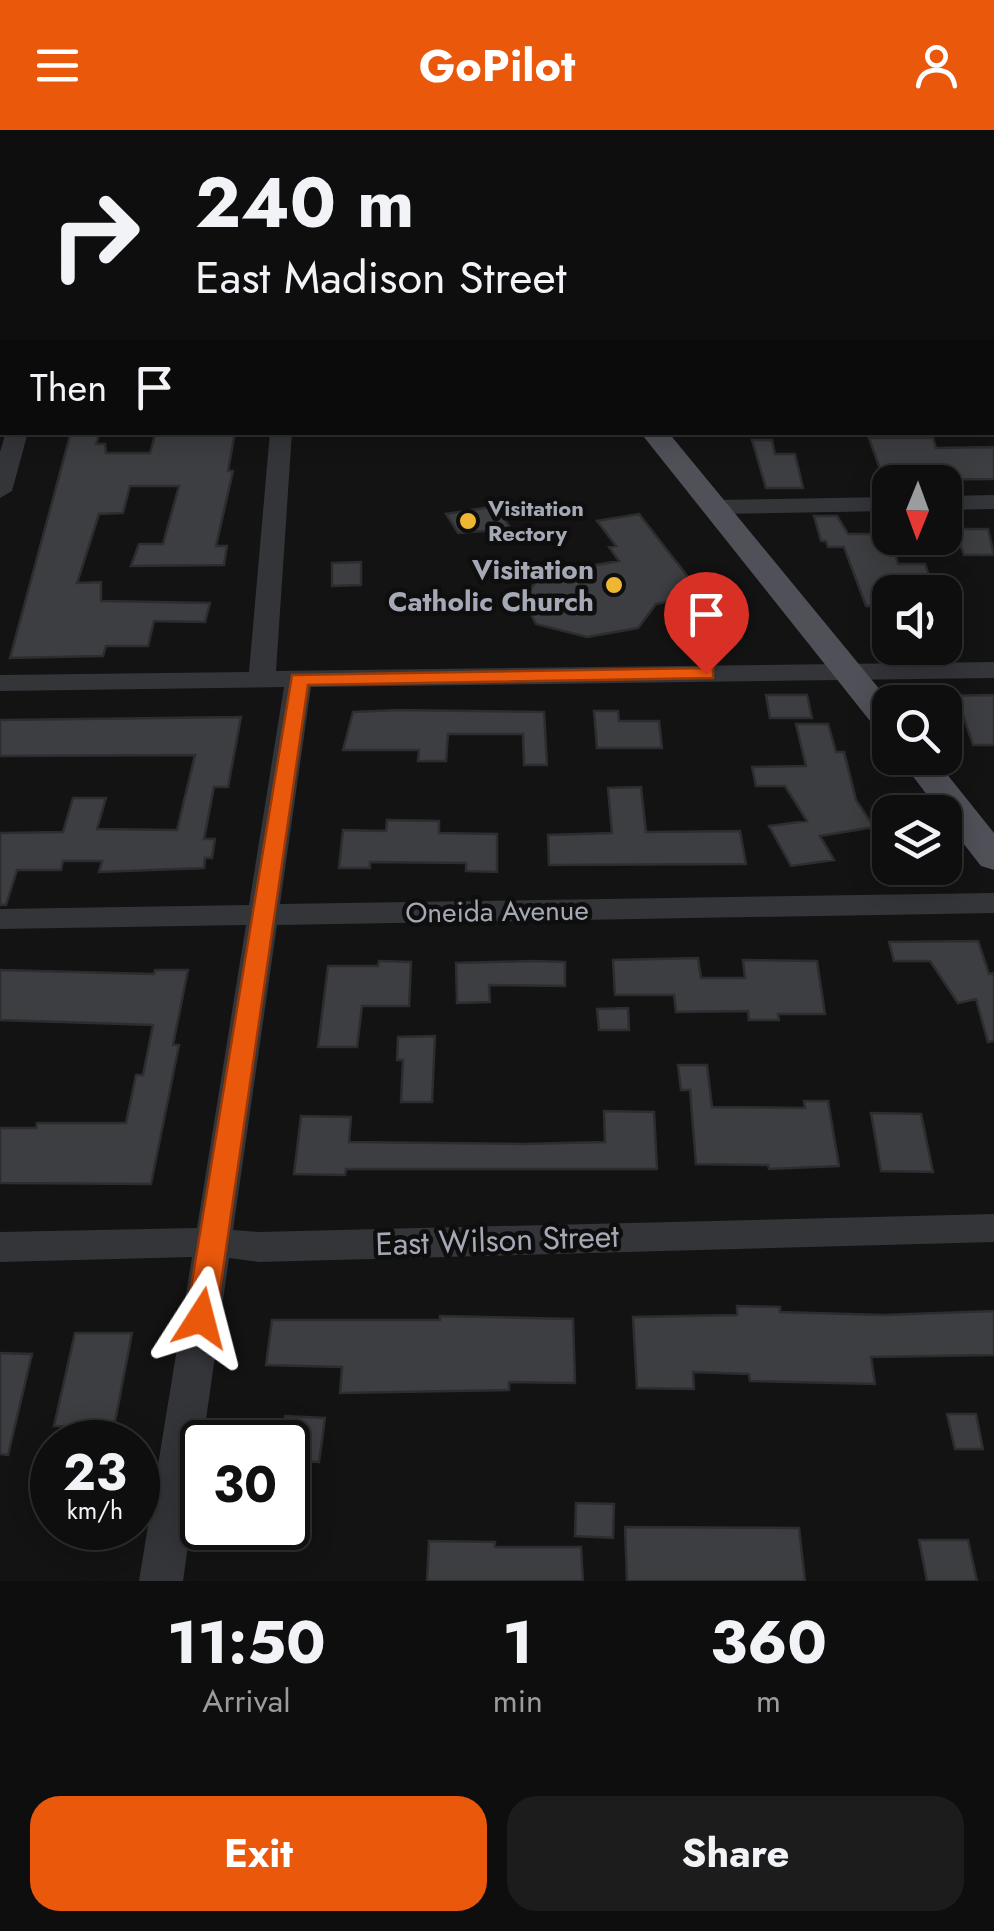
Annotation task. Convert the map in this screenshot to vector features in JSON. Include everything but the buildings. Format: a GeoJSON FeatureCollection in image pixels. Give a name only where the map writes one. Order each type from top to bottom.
{"type":"FeatureCollection","features":[{"type":"Feature","properties":{"kind":"main road"},"geometry":{"type":"LineString","coordinates":[[656,435],[872,701]]}},
{"type":"Feature","properties":{"kind":"main road"},"geometry":{"type":"LineString","coordinates":[[929,775],[994,858]]}},
{"type":"Feature","properties":{"kind":"street"},"geometry":{"type":"LineString","coordinates":[[0,491],[16,435]]}},
{"type":"Feature","properties":{"kind":"street"},"geometry":{"type":"LineString","coordinates":[[262,680],[281,435]]}},
{"type":"Feature","properties":{"kind":"street"},"geometry":{"type":"LineString","coordinates":[[962,503],[994,502]]}},
{"type":"Feature","properties":{"kind":"street"},"geometry":{"type":"LineString","coordinates":[[715,507],[872,504]]}},
{"type":"Feature","properties":{"kind":"street"},"geometry":{"type":"LineString","coordinates":[[0,683],[994,670]]}},
{"type":"Feature","properties":{"kind":"street"},"geometry":{"type":"LineString","coordinates":[[161,1581],[299,679]]}},
{"type":"Feature","properties":{"kind":"street","name":"Oneida Avenue"},"geometry":{"type":"LineString","coordinates":[[0,919],[994,904]]}},
{"type":"Feature","properties":{"kind":"street","name":"East Wilson Street"},"geometry":{"type":"LineString","coordinates":[[0,1248],[213,1242],[259,1247],[994,1228]]}},
{"type":"Feature","properties":{"kind":"place","name":"Visitation Rectory"},"geometry":{"type":"Point","coordinates":[468,521]}},
{"type":"Feature","properties":{"kind":"place","name":"Visitation Catholic Church"},"geometry":{"type":"Point","coordinates":[614,585]}},
{"type":"Feature","properties":{"kind":"route"},"geometry":{"type":"LineString","coordinates":[[201,1318],[299,679],[706,674]]}}]}
